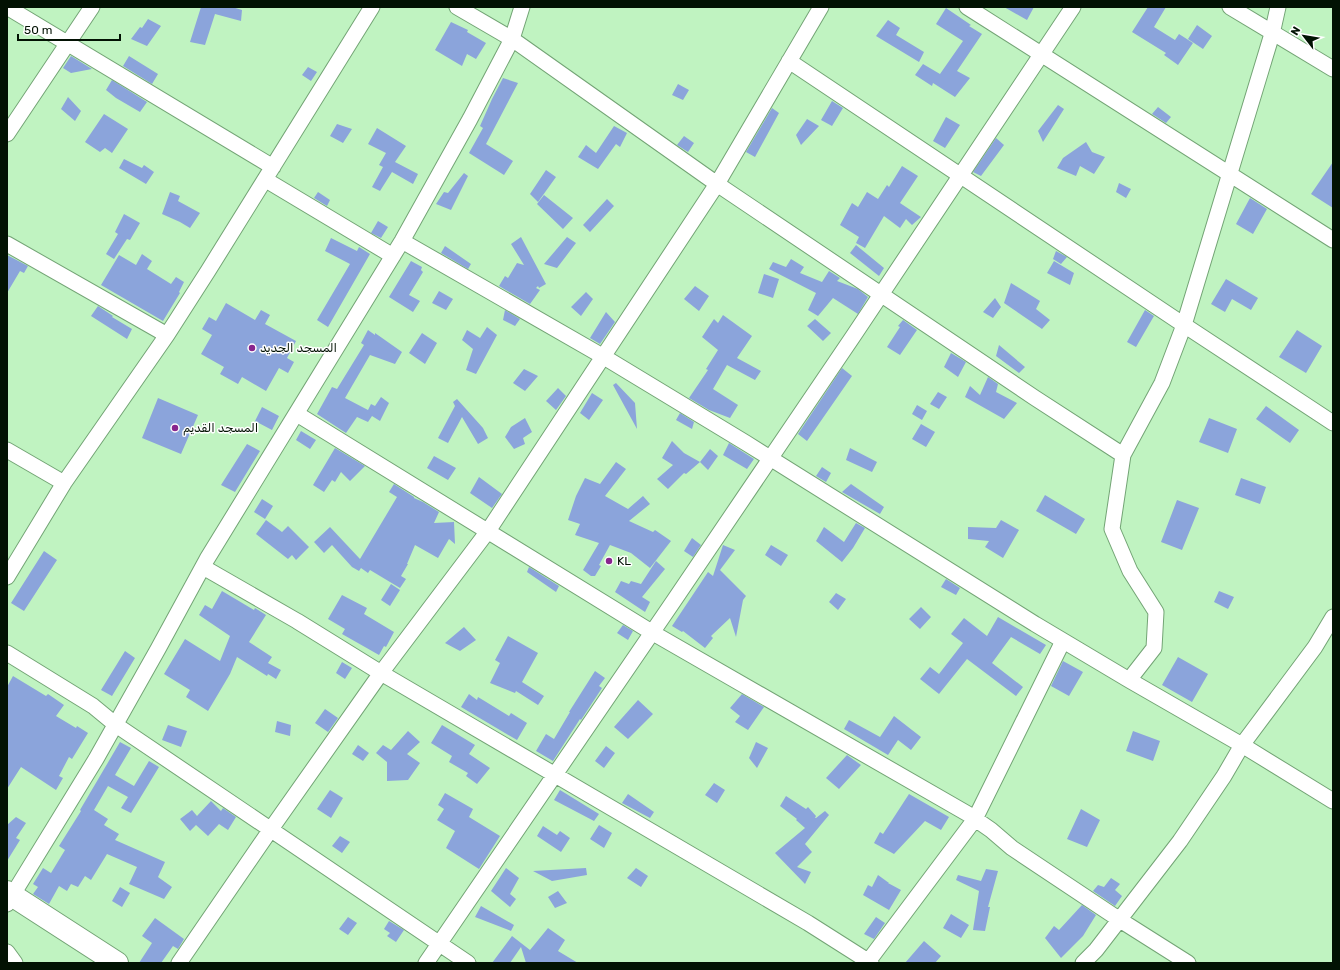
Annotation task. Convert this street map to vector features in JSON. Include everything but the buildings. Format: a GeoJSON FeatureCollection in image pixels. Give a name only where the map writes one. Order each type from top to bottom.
{"type":"FeatureCollection","features":[{"type":"Feature","properties":{"kind":"main road"},"geometry":{"type":"LineString","coordinates":[[9,897],[117,963]]}},
{"type":"Feature","properties":{"kind":"street"},"geometry":{"type":"LineString","coordinates":[[7,7],[67,43],[270,173],[392,256]]}},
{"type":"Feature","properties":{"kind":"street"},"geometry":{"type":"LineString","coordinates":[[7,134],[92,7]]}},
{"type":"Feature","properties":{"kind":"street"},"geometry":{"type":"LineString","coordinates":[[7,577],[64,483],[167,334],[270,173],[372,7]]}},
{"type":"Feature","properties":{"kind":"street"},"geometry":{"type":"LineString","coordinates":[[457,7],[512,39],[717,184],[1035,398],[1123,455]]}},
{"type":"Feature","properties":{"kind":"street"},"geometry":{"type":"LineString","coordinates":[[9,897],[96,759],[203,567],[402,240],[512,39],[522,7]]}},
{"type":"Feature","properties":{"kind":"street"},"geometry":{"type":"LineString","coordinates":[[179,963],[381,673],[488,531],[717,184],[821,7]]}},
{"type":"Feature","properties":{"kind":"street"},"geometry":{"type":"LineString","coordinates":[[966,7],[1333,240]]}},
{"type":"Feature","properties":{"kind":"street"},"geometry":{"type":"LineString","coordinates":[[426,963],[653,633],[882,294],[959,175],[1073,7]]}},
{"type":"Feature","properties":{"kind":"street"},"geometry":{"type":"LineString","coordinates":[[1230,7],[1272,34],[1333,69]]}},
{"type":"Feature","properties":{"kind":"street"},"geometry":{"type":"LineString","coordinates":[[1129,680],[1154,648],[1156,612],[1130,571],[1112,529],[1123,455],[1162,383],[1184,325],[1272,34],[1278,7]]}},
{"type":"Feature","properties":{"kind":"street"},"geometry":{"type":"LineString","coordinates":[[789,61],[1333,423]]}},
{"type":"Feature","properties":{"kind":"street"},"geometry":{"type":"LineString","coordinates":[[402,240],[604,357],[771,458],[1129,680],[1242,745],[1333,801]]}},
{"type":"Feature","properties":{"kind":"street"},"geometry":{"type":"LineString","coordinates":[[7,244],[167,334]]}},
{"type":"Feature","properties":{"kind":"street"},"geometry":{"type":"LineString","coordinates":[[297,414],[653,633],[975,819],[1012,848],[1188,963]]}},
{"type":"Feature","properties":{"kind":"street"},"geometry":{"type":"LineString","coordinates":[[7,450],[64,483]]}},
{"type":"Feature","properties":{"kind":"street"},"geometry":{"type":"LineString","coordinates":[[203,567],[297,621],[381,673],[555,776],[808,923],[869,962],[975,819],[1064,640]]}},
{"type":"Feature","properties":{"kind":"street"},"geometry":{"type":"LineString","coordinates":[[1083,963],[1096,950],[1120,920],[1180,841],[1224,776],[1242,745],[1315,647],[1333,617]]}},
{"type":"Feature","properties":{"kind":"street"},"geometry":{"type":"LineString","coordinates":[[7,653],[93,706],[116,725],[468,963]]}},
{"type":"Feature","properties":{"kind":"street"},"geometry":{"type":"LineString","coordinates":[[7,952],[15,963]]}},
{"type":"Feature","properties":{"kind":"place","name":"المسجد الجديد"},"geometry":{"type":"Point","coordinates":[252,348]}},
{"type":"Feature","properties":{"kind":"place","name":"المسجد القديم"},"geometry":{"type":"Point","coordinates":[175,428]}},
{"type":"Feature","properties":{"kind":"place","name":"KL"},"geometry":{"type":"Point","coordinates":[609,561]}}]}
